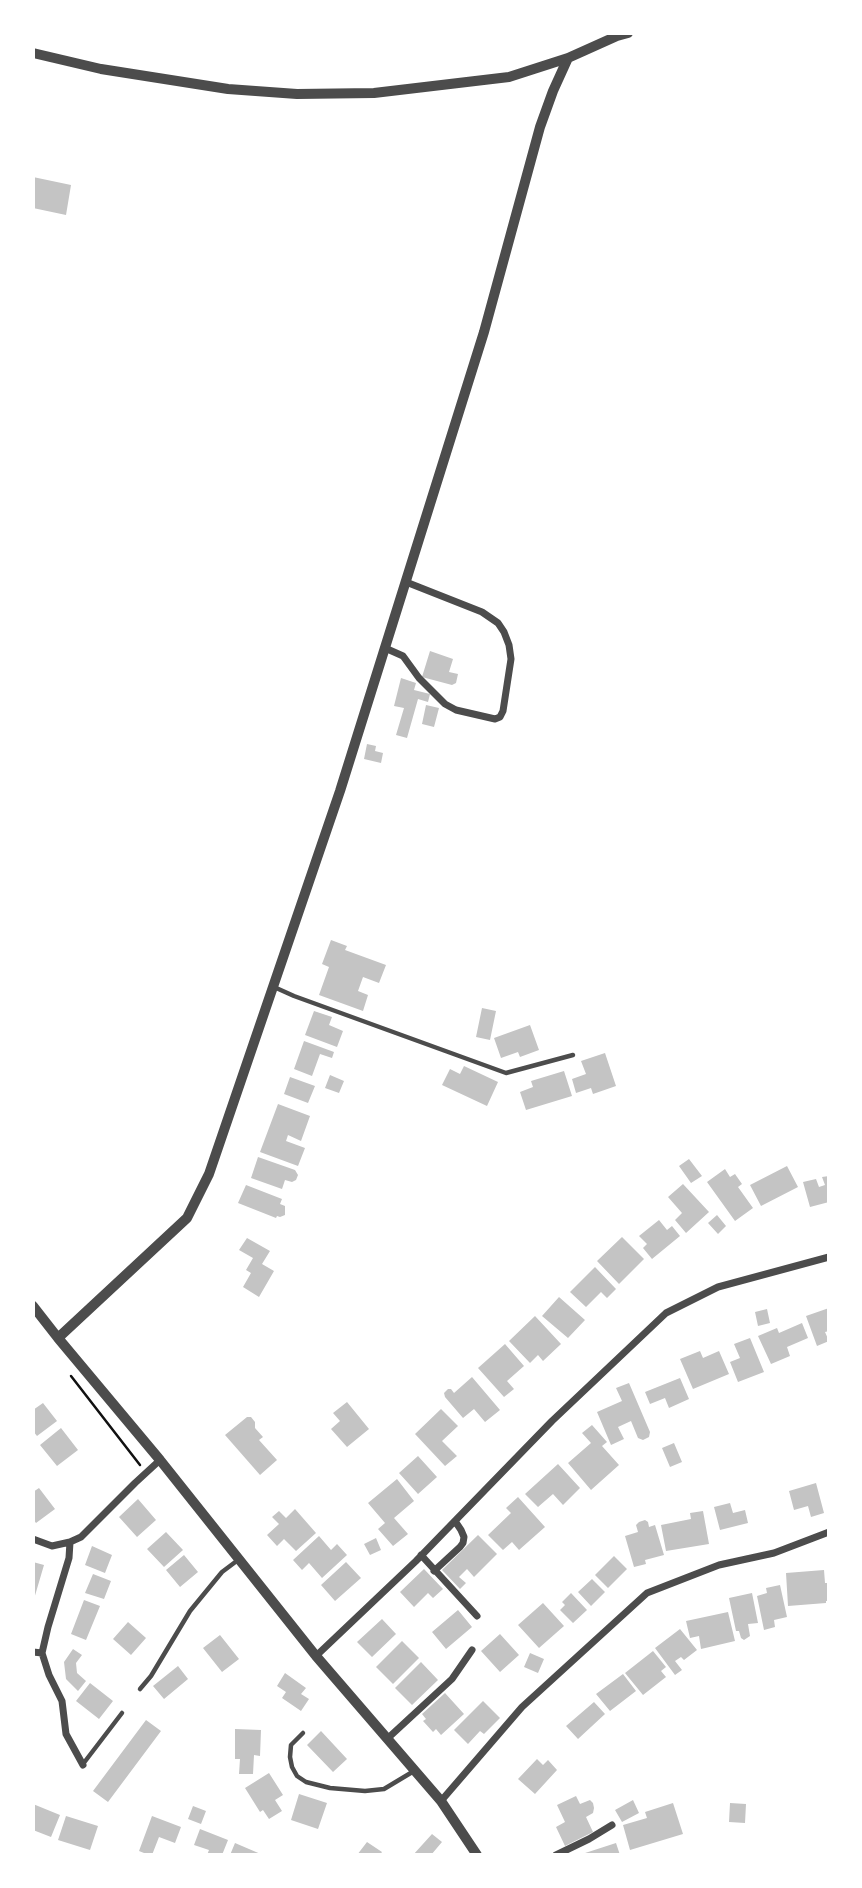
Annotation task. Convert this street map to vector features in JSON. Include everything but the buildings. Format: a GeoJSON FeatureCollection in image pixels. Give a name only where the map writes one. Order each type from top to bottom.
{"type":"FeatureCollection","features":[{"type":"Feature","properties":{"kind":"street"},"geometry":{"type":"LineString","coordinates":[[33,53],[101,69],[228,89],[297,94],[374,93],[509,77],[568,58],[628,33]]}},
{"type":"Feature","properties":{"kind":"street"},"geometry":{"type":"LineString","coordinates":[[58,1338],[187,1217],[209,1174],[340,791],[484,332],[540,127],[568,58]]}},
{"type":"Feature","properties":{"kind":"street"},"geometry":{"type":"LineString","coordinates":[[385,648],[403,656],[419,678],[445,704],[456,710],[495,719],[500,717],[511,659],[509,645],[498,623],[482,612],[405,582]]}},
{"type":"Feature","properties":{"kind":"street"},"geometry":{"type":"LineString","coordinates":[[316,1656],[666,1313],[718,1287],[829,1257]]}},
{"type":"Feature","properties":{"kind":"street"},"geometry":{"type":"LineString","coordinates":[[33,1306],[316,1656],[440,1801],[477,1855]]}},
{"type":"Feature","properties":{"kind":"street"},"geometry":{"type":"LineString","coordinates":[[33,1539],[52,1546],[80,1537],[160,1460]]}},
{"type":"Feature","properties":{"kind":"street"},"geometry":{"type":"LineString","coordinates":[[434,1571],[463,1542],[464,1537],[454,1521]]}},
{"type":"Feature","properties":{"kind":"street"},"geometry":{"type":"LineString","coordinates":[[440,1801],[522,1707],[647,1593],[719,1565],[774,1553],[829,1532]]}},
{"type":"Feature","properties":{"kind":"street"},"geometry":{"type":"LineString","coordinates":[[817,1536],[829,1539]]}},
{"type":"Feature","properties":{"kind":"street"},"geometry":{"type":"LineString","coordinates":[[70,1542],[69,1558],[38,1653],[62,1701],[66,1734],[83,1765]]}},
{"type":"Feature","properties":{"kind":"street"},"geometry":{"type":"LineString","coordinates":[[421,1556],[477,1616]]}},
{"type":"Feature","properties":{"kind":"street"},"geometry":{"type":"LineString","coordinates":[[387,1739],[452,1679],[472,1650]]}},
{"type":"Feature","properties":{"kind":"street"},"geometry":{"type":"LineString","coordinates":[[555,1855],[612,1825]]}},
{"type":"Feature","properties":{"kind":"lane"},"geometry":{"type":"LineString","coordinates":[[274,986],[294,996],[506,1073],[573,1055]]}},
{"type":"Feature","properties":{"kind":"lane"},"geometry":{"type":"LineString","coordinates":[[140,1689],[151,1676],[190,1611],[222,1572],[239,1560]]}},
{"type":"Feature","properties":{"kind":"lane"},"geometry":{"type":"LineString","coordinates":[[83,1765],[122,1713]]}},
{"type":"Feature","properties":{"kind":"lane"},"geometry":{"type":"LineString","coordinates":[[303,1733],[291,1745],[290,1757],[292,1767],[306,1782],[330,1788],[365,1791],[384,1789],[414,1771]]}},
{"type":"Feature","properties":{"kind":"path"},"geometry":{"type":"LineString","coordinates":[[65,1369],[146,1473]]}}]}
